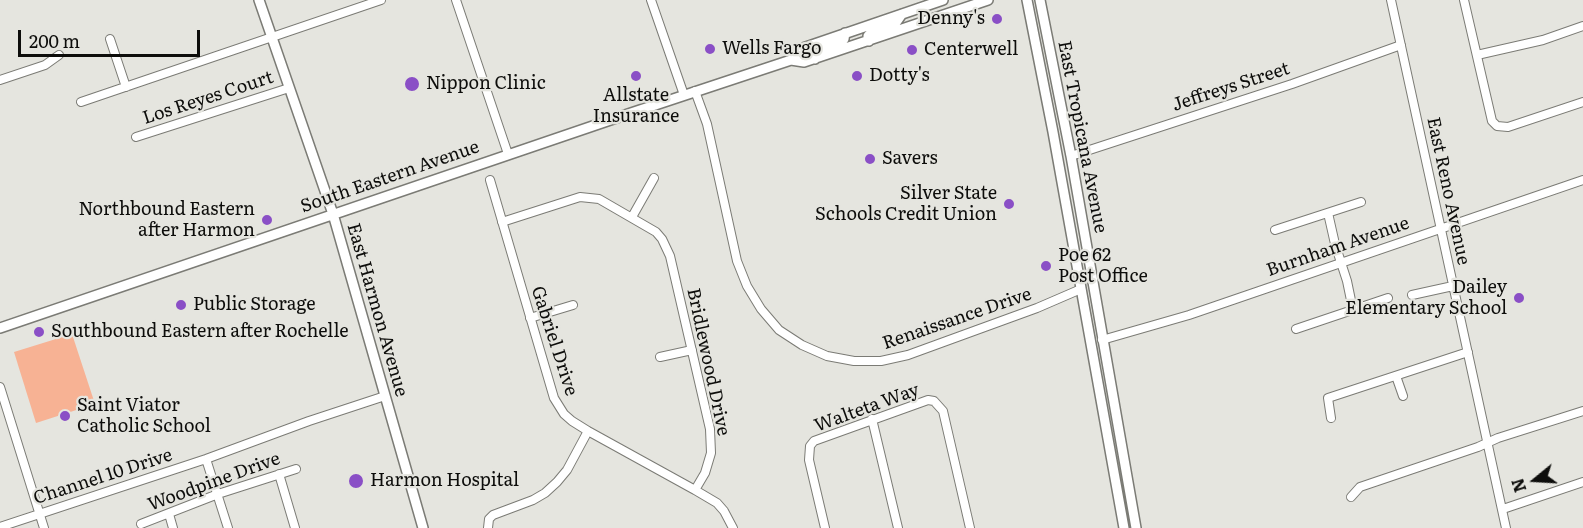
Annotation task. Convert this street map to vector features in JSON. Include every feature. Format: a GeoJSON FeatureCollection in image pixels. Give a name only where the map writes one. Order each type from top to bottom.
{"type":"FeatureCollection","features":[{"type":"Feature","properties":{"kind":"main road","name":"East Harmon Avenue"},"geometry":{"type":"LineString","coordinates":[[259,0],[333,214],[423,528]]}},
{"type":"Feature","properties":{"kind":"main road","name":"South Eastern Avenue"},"geometry":{"type":"LineString","coordinates":[[791,60],[800,49],[943,0]]}},
{"type":"Feature","properties":{"kind":"main road","name":"South Eastern Avenue"},"geometry":{"type":"LineString","coordinates":[[0,328],[696,91],[791,60],[804,62],[815,59],[988,0]]}},
{"type":"Feature","properties":{"kind":"main road","name":"East Tropicana Avenue"},"geometry":{"type":"LineString","coordinates":[[1027,0],[1125,526]]}},
{"type":"Feature","properties":{"kind":"main road","name":"East Tropicana Avenue"},"geometry":{"type":"LineString","coordinates":[[1040,0],[1071,156],[1136,528]]}},
{"type":"Feature","properties":{"kind":"main road"},"geometry":{"type":"LineString","coordinates":[[869,41],[868,36],[871,33],[895,24],[902,14]]}},
{"type":"Feature","properties":{"kind":"main road"},"geometry":{"type":"LineString","coordinates":[[815,59],[822,49],[840,43],[844,39],[844,33]]}},
{"type":"Feature","properties":{"kind":"main road"},"geometry":{"type":"LineString","coordinates":[[1053,132],[1061,138],[1065,155],[1071,156]]}},
{"type":"Feature","properties":{"kind":"main road"},"geometry":{"type":"LineString","coordinates":[[1058,163],[1064,164],[1069,184],[1077,191]]}},
{"type":"Feature","properties":{"kind":"main road"},"geometry":{"type":"LineString","coordinates":[[1085,313],[1093,320],[1097,338],[1102,340]]}},
{"type":"Feature","properties":{"kind":"main road"},"geometry":{"type":"LineString","coordinates":[[1089,339],[1096,343],[1101,362],[1107,370]]}},
{"type":"Feature","properties":{"kind":"main road"},"geometry":{"type":"LineString","coordinates":[[1113,471],[1121,487],[1130,521],[1136,528]]}},
{"type":"Feature","properties":{"kind":"street"},"geometry":{"type":"LineString","coordinates":[[81,102],[381,0]]}},
{"type":"Feature","properties":{"kind":"street"},"geometry":{"type":"LineString","coordinates":[[456,0],[508,154]]}},
{"type":"Feature","properties":{"kind":"street"},"geometry":{"type":"LineString","coordinates":[[651,0],[684,95]]}},
{"type":"Feature","properties":{"kind":"street","name":"East Reno Avenue"},"geometry":{"type":"LineString","coordinates":[[1391,0],[1506,528]]}},
{"type":"Feature","properties":{"kind":"street"},"geometry":{"type":"LineString","coordinates":[[1464,0],[1492,121],[1497,126],[1508,127],[1583,102]]}},
{"type":"Feature","properties":{"kind":"street"},"geometry":{"type":"LineString","coordinates":[[1477,56],[1543,40],[1583,26]]}},
{"type":"Feature","properties":{"kind":"street"},"geometry":{"type":"LineString","coordinates":[[110,39],[126,87]]}},
{"type":"Feature","properties":{"kind":"street","name":"Jeffreys Street"},"geometry":{"type":"LineString","coordinates":[[1071,156],[1292,84],[1401,45]]}},
{"type":"Feature","properties":{"kind":"street"},"geometry":{"type":"LineString","coordinates":[[0,80],[45,65],[59,55]]}},
{"type":"Feature","properties":{"kind":"street","name":"Los Reyes Court"},"geometry":{"type":"LineString","coordinates":[[135,137],[289,88]]}},
{"type":"Feature","properties":{"kind":"street","name":"Renaissance Drive"},"geometry":{"type":"LineString","coordinates":[[696,91],[706,124],[737,261],[747,286],[761,309],[779,330],[802,345],[827,357],[854,361],[883,360],[908,355],[1037,308],[1081,289]]}},
{"type":"Feature","properties":{"kind":"street"},"geometry":{"type":"LineString","coordinates":[[502,222],[580,197],[599,199],[632,217],[654,178]]}},
{"type":"Feature","properties":{"kind":"street","name":"Gabriel Drive"},"geometry":{"type":"LineString","coordinates":[[490,180],[554,398],[564,414],[588,431],[717,503],[733,528]]}},
{"type":"Feature","properties":{"kind":"street","name":"Burnham Avenue"},"geometry":{"type":"LineString","coordinates":[[1102,340],[1189,315],[1583,180]]}},
{"type":"Feature","properties":{"kind":"street"},"geometry":{"type":"LineString","coordinates":[[1275,230],[1361,202]]}},
{"type":"Feature","properties":{"kind":"street"},"geometry":{"type":"LineString","coordinates":[[1328,213],[1353,310]]}},
{"type":"Feature","properties":{"kind":"street","name":"Bridlewood Drive"},"geometry":{"type":"LineString","coordinates":[[632,217],[656,232],[670,256],[692,350],[710,429],[711,453],[705,473],[695,490]]}},
{"type":"Feature","properties":{"kind":"street"},"geometry":{"type":"LineString","coordinates":[[1413,295],[1454,286]]}},
{"type":"Feature","properties":{"kind":"street"},"geometry":{"type":"LineString","coordinates":[[1296,328],[1388,298]]}},
{"type":"Feature","properties":{"kind":"street"},"geometry":{"type":"LineString","coordinates":[[530,318],[573,305]]}},
{"type":"Feature","properties":{"kind":"street"},"geometry":{"type":"LineString","coordinates":[[660,357],[692,350]]}},
{"type":"Feature","properties":{"kind":"street"},"geometry":{"type":"LineString","coordinates":[[1331,418],[1328,398],[1468,352]]}},
{"type":"Feature","properties":{"kind":"street"},"geometry":{"type":"LineString","coordinates":[[1396,376],[1403,396]]}},
{"type":"Feature","properties":{"kind":"street"},"geometry":{"type":"LineString","coordinates":[[0,387],[44,528]]}},
{"type":"Feature","properties":{"kind":"street","name":"Channel 10 Drive"},"geometry":{"type":"LineString","coordinates":[[0,527],[206,459],[385,396]]}},
{"type":"Feature","properties":{"kind":"street","name":"Walteta Way"},"geometry":{"type":"LineString","coordinates":[[825,528],[809,460],[810,446],[814,441],[928,400],[934,401],[943,411],[970,528]]}},
{"type":"Feature","properties":{"kind":"street"},"geometry":{"type":"LineString","coordinates":[[1351,497],[1360,487],[1478,447],[1509,434],[1583,411]]}},
{"type":"Feature","properties":{"kind":"street"},"geometry":{"type":"LineString","coordinates":[[872,419],[898,528]]}},
{"type":"Feature","properties":{"kind":"street"},"geometry":{"type":"LineString","coordinates":[[489,524],[498,512],[533,500],[557,482],[567,470],[588,431]]}},
{"type":"Feature","properties":{"kind":"street"},"geometry":{"type":"LineString","coordinates":[[206,459],[228,528]]}},
{"type":"Feature","properties":{"kind":"street","name":"Woodpine Drive"},"geometry":{"type":"LineString","coordinates":[[141,524],[218,494],[296,469]]}},
{"type":"Feature","properties":{"kind":"street"},"geometry":{"type":"LineString","coordinates":[[279,474],[295,528]]}},
{"type":"Feature","properties":{"kind":"street"},"geometry":{"type":"LineString","coordinates":[[1503,509],[1583,482]]}},
{"type":"Feature","properties":{"kind":"street"},"geometry":{"type":"LineString","coordinates":[[169,514],[173,528]]}},
{"type":"Feature","properties":{"kind":"shaded area"},"geometry":{"type":"Polygon","coordinates":[[[72,334],[95,404],[36,423],[14,352],[72,334]]]}},
{"type":"Feature","properties":{"kind":"place","name":"Denny's"},"geometry":{"type":"Point","coordinates":[997,19]}},
{"type":"Feature","properties":{"kind":"place","name":"Wells Fargo"},"geometry":{"type":"Point","coordinates":[710,49]}},
{"type":"Feature","properties":{"kind":"place","name":"Centerwell"},"geometry":{"type":"Point","coordinates":[912,50]}},
{"type":"Feature","properties":{"kind":"place","name":"Allstate Insurance"},"geometry":{"type":"Point","coordinates":[636,76]}},
{"type":"Feature","properties":{"kind":"place","name":"Dotty's"},"geometry":{"type":"Point","coordinates":[857,76]}},
{"type":"Feature","properties":{"kind":"place","name":"Nippon Clinic"},"geometry":{"type":"Point","coordinates":[412,84]}},
{"type":"Feature","properties":{"kind":"place","name":"Savers"},"geometry":{"type":"Point","coordinates":[870,159]}},
{"type":"Feature","properties":{"kind":"place","name":"Silver State Schools Credit Union"},"geometry":{"type":"Point","coordinates":[1009,204]}},
{"type":"Feature","properties":{"kind":"place","name":"Northbound Eastern after Harmon"},"geometry":{"type":"Point","coordinates":[267,220]}},
{"type":"Feature","properties":{"kind":"place","name":"Poe 62 Post Office"},"geometry":{"type":"Point","coordinates":[1046,266]}},
{"type":"Feature","properties":{"kind":"place","name":"Dailey Elementary School"},"geometry":{"type":"Point","coordinates":[1519,298]}},
{"type":"Feature","properties":{"kind":"place","name":"Public Storage"},"geometry":{"type":"Point","coordinates":[181,305]}},
{"type":"Feature","properties":{"kind":"place","name":"Southbound Eastern after Rochelle"},"geometry":{"type":"Point","coordinates":[39,332]}},
{"type":"Feature","properties":{"kind":"place","name":"Saint Viator Catholic School"},"geometry":{"type":"Point","coordinates":[65,416]}},
{"type":"Feature","properties":{"kind":"place","name":"Harmon Hospital"},"geometry":{"type":"Point","coordinates":[356,481]}}]}
